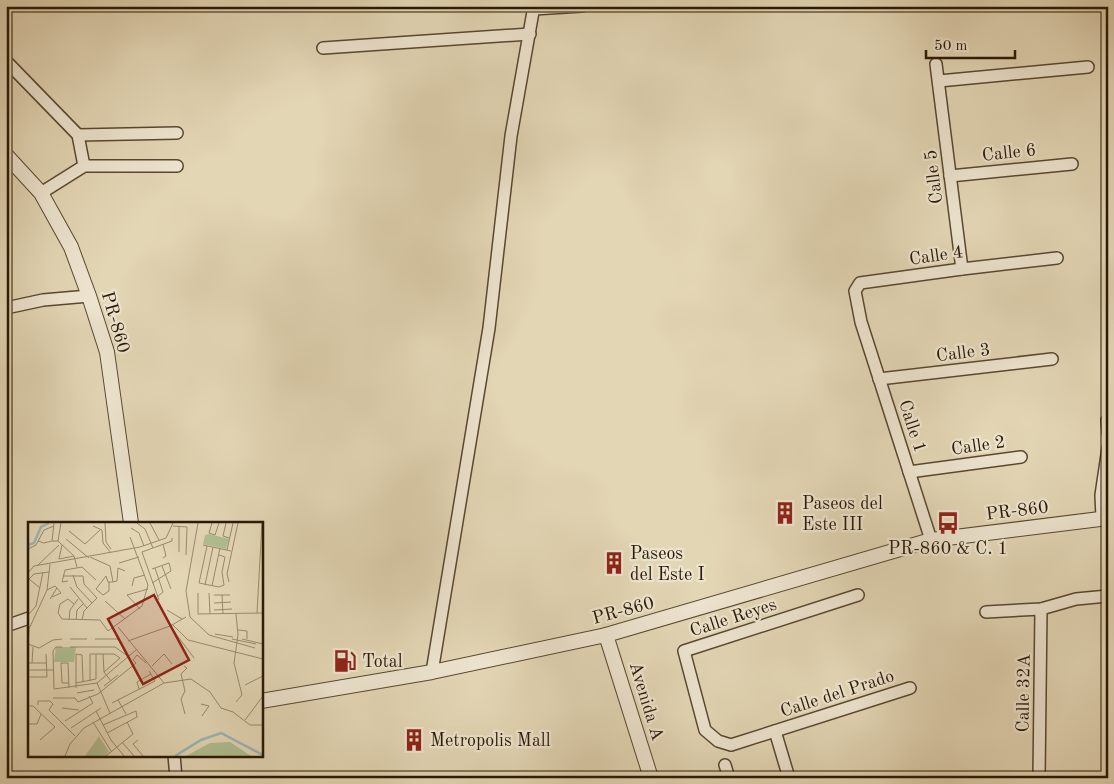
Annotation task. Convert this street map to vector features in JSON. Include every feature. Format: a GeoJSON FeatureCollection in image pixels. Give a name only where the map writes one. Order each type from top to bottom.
{"type":"FeatureCollection","features":[{"type":"Feature","properties":{"kind":"street"},"geometry":{"type":"LineString","coordinates":[[432,672],[489,328],[511,136],[534,8],[582,6]]}},
{"type":"Feature","properties":{"kind":"street"},"geometry":{"type":"LineString","coordinates":[[323,48],[530,34]]}},
{"type":"Feature","properties":{"kind":"street"},"geometry":{"type":"LineString","coordinates":[[6,61],[78,135],[84,166]]}},
{"type":"Feature","properties":{"kind":"street","name":"Calle 5"},"geometry":{"type":"LineString","coordinates":[[936,64],[962,269]]}},
{"type":"Feature","properties":{"kind":"street"},"geometry":{"type":"LineString","coordinates":[[939,81],[1088,67]]}},
{"type":"Feature","properties":{"kind":"street"},"geometry":{"type":"LineString","coordinates":[[78,135],[178,134]]}},
{"type":"Feature","properties":{"kind":"street","name":"PR-860"},"geometry":{"type":"LineString","coordinates":[[6,155],[41,193],[71,247],[89,296],[107,352],[130,522]]}},
{"type":"Feature","properties":{"kind":"street","name":"Calle 6"},"geometry":{"type":"LineString","coordinates":[[950,176],[1072,164]]}},
{"type":"Feature","properties":{"kind":"street"},"geometry":{"type":"LineString","coordinates":[[41,193],[84,166],[177,166]]}},
{"type":"Feature","properties":{"kind":"street","name":"Calle 4"},"geometry":{"type":"LineString","coordinates":[[861,322],[855,292],[860,283],[1057,258]]}},
{"type":"Feature","properties":{"kind":"street"},"geometry":{"type":"LineString","coordinates":[[6,308],[43,300],[89,296]]}},
{"type":"Feature","properties":{"kind":"street","name":"Calle 1"},"geometry":{"type":"LineString","coordinates":[[861,322],[931,540]]}},
{"type":"Feature","properties":{"kind":"street","name":"Calle 3"},"geometry":{"type":"LineString","coordinates":[[879,379],[1052,358]]}},
{"type":"Feature","properties":{"kind":"street"},"geometry":{"type":"LineString","coordinates":[[1107,420],[1108,433]]}},
{"type":"Feature","properties":{"kind":"street"},"geometry":{"type":"LineString","coordinates":[[1105,518],[1101,495],[1108,448]]}},
{"type":"Feature","properties":{"kind":"street","name":"Calle 2"},"geometry":{"type":"LineString","coordinates":[[909,472],[1021,457]]}},
{"type":"Feature","properties":{"kind":"street","name":"PR-860"},"geometry":{"type":"LineString","coordinates":[[262,701],[432,672],[606,635],[931,540],[1105,518]]}},
{"type":"Feature","properties":{"kind":"street","name":"Calle Reyes"},"geometry":{"type":"LineString","coordinates":[[775,731],[731,745],[718,741],[705,730],[684,651],[858,595]]}},
{"type":"Feature","properties":{"kind":"street"},"geometry":{"type":"LineString","coordinates":[[986,612],[1041,609],[1076,599],[1108,596]]}},
{"type":"Feature","properties":{"kind":"street","name":"Calle 32A"},"geometry":{"type":"LineString","coordinates":[[1039,778],[1041,609]]}},
{"type":"Feature","properties":{"kind":"street"},"geometry":{"type":"LineString","coordinates":[[6,626],[28,618]]}},
{"type":"Feature","properties":{"kind":"street","name":"Avenida A"},"geometry":{"type":"LineString","coordinates":[[606,635],[651,778]]}},
{"type":"Feature","properties":{"kind":"street","name":"Calle del Prado"},"geometry":{"type":"LineString","coordinates":[[775,731],[910,688]]}},
{"type":"Feature","properties":{"kind":"street"},"geometry":{"type":"LineString","coordinates":[[775,731],[790,778]]}},
{"type":"Feature","properties":{"kind":"street"},"geometry":{"type":"LineString","coordinates":[[174,756],[176,778]]}},
{"type":"Feature","properties":{"kind":"street"},"geometry":{"type":"LineString","coordinates":[[725,765],[729,778]]}},
{"type":"Feature","properties":{"kind":"place","name":"Paseos del Este III"},"geometry":{"type":"Point","coordinates":[785,513]}},
{"type":"Feature","properties":{"kind":"place","name":"PR-860 & C. 1"},"geometry":{"type":"Point","coordinates":[948,523]}},
{"type":"Feature","properties":{"kind":"place","name":"Paseos del Este I"},"geometry":{"type":"Point","coordinates":[614,563]}},
{"type":"Feature","properties":{"kind":"place","name":"Total"},"geometry":{"type":"Point","coordinates":[345,661]}},
{"type":"Feature","properties":{"kind":"place","name":"Metropolis Mall"},"geometry":{"type":"Point","coordinates":[414,740]}}]}
